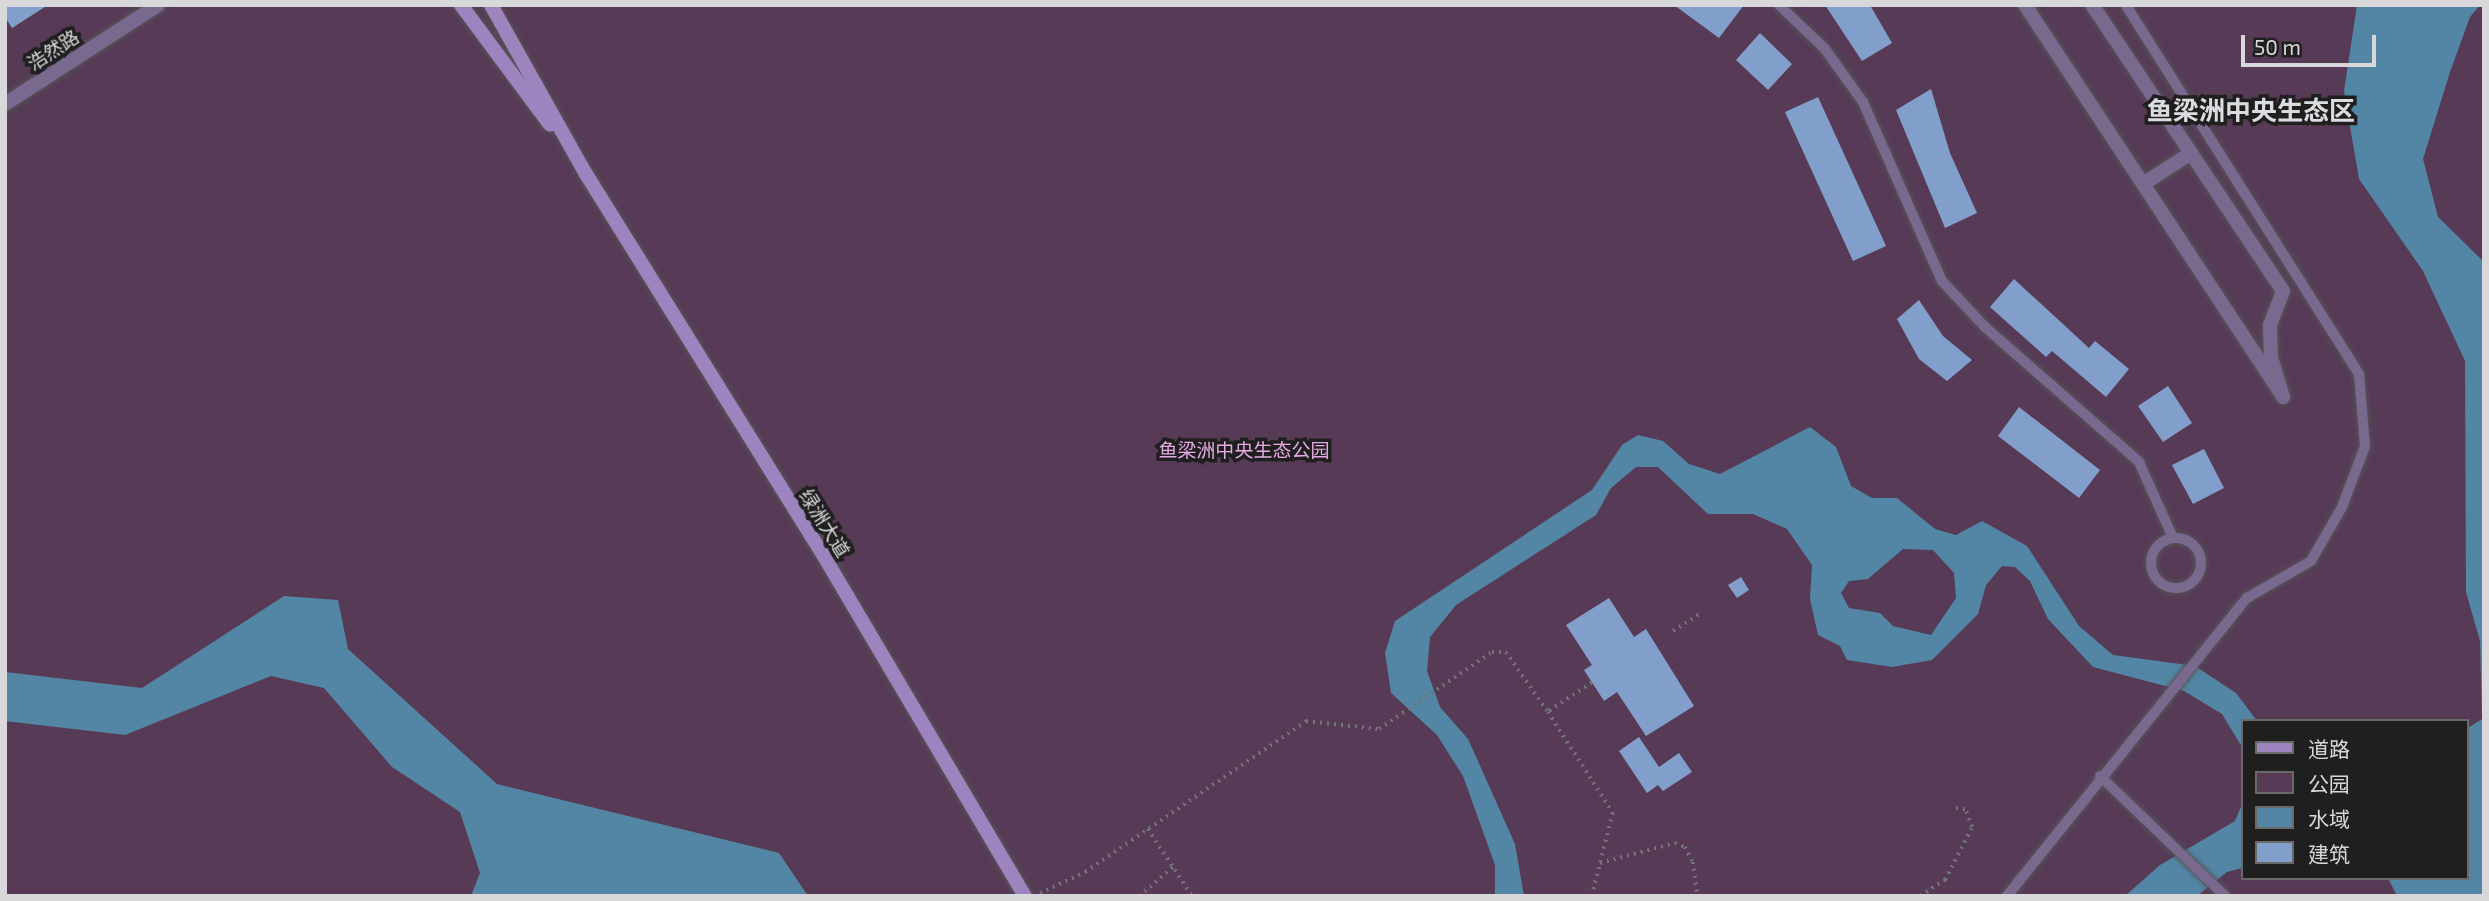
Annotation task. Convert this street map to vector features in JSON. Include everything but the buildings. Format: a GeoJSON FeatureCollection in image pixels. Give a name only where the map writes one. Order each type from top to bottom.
{"type":"FeatureCollection","features":[{"type":"Feature","properties":{"kind":"main road","name":"绿洲大道"},"geometry":{"type":"LineString","coordinates":[[461,5],[586,174]]}},
{"type":"Feature","properties":{"kind":"main road","name":"绿洲大道"},"geometry":{"type":"LineString","coordinates":[[491,5],[586,174],[818,548],[1025,896]]}},
{"type":"Feature","properties":{"kind":"street","name":"浩然路"},"geometry":{"type":"LineString","coordinates":[[5,104],[158,5]]}},
{"type":"Feature","properties":{"kind":"street"},"geometry":{"type":"LineString","coordinates":[[2025,5],[2283,397],[2271,357],[2270,325],[2283,291],[2092,5]]}},
{"type":"Feature","properties":{"kind":"street"},"geometry":{"type":"LineString","coordinates":[[2143,184],[2191,153]]}},
{"type":"Feature","properties":{"kind":"lane"},"geometry":{"type":"LineString","coordinates":[[1779,5],[1825,49],[1863,102],[1942,281],[1985,327],[2138,462],[2173,538]]}},
{"type":"Feature","properties":{"kind":"lane"},"geometry":{"type":"LineString","coordinates":[[2007,896],[2100,776],[2248,598],[2311,561],[2342,507],[2365,446],[2360,374],[2126,5]]}},
{"type":"Feature","properties":{"kind":"lane"},"geometry":{"type":"LineString","coordinates":[[2283,291],[2296,284],[2308,293]]}},
{"type":"Feature","properties":{"kind":"lane"},"geometry":{"type":"LineString","coordinates":[[2173,538],[2189,541],[2202,563],[2196,579],[2181,587],[2164,584],[2152,566],[2155,551],[2173,538]]}},
{"type":"Feature","properties":{"kind":"lane"},"geometry":{"type":"LineString","coordinates":[[2100,776],[2225,896]]}},
{"type":"Feature","properties":{"kind":"path"},"geometry":{"type":"LineString","coordinates":[[1673,631],[1699,614]]}},
{"type":"Feature","properties":{"kind":"path"},"geometry":{"type":"LineString","coordinates":[[1031,896],[1059,888],[1306,721],[1379,729],[1492,652],[1506,652],[1613,813],[1592,896]]}},
{"type":"Feature","properties":{"kind":"path"},"geometry":{"type":"LineString","coordinates":[[1548,712],[1592,683]]}},
{"type":"Feature","properties":{"kind":"path"},"geometry":{"type":"LineString","coordinates":[[1920,896],[1945,880],[1972,827],[1965,810],[1954,808]]}},
{"type":"Feature","properties":{"kind":"path"},"geometry":{"type":"LineString","coordinates":[[1148,829],[1192,896]]}},
{"type":"Feature","properties":{"kind":"path"},"geometry":{"type":"LineString","coordinates":[[1601,863],[1675,843],[1685,847],[1693,862],[1698,896]]}},
{"type":"Feature","properties":{"kind":"path"},"geometry":{"type":"LineString","coordinates":[[1139,896],[1173,867]]}},
{"type":"Feature","properties":{"kind":"green space","name":"鱼梁洲中央生态公园"},"geometry":{"type":"Polygon","coordinates":[[[5,5],[2484,5],[2484,896],[5,896],[5,5]]]}},
{"type":"Feature","properties":{"kind":"water"},"geometry":{"type":"Polygon","coordinates":[[[2357,5],[2480,5],[2470,17],[2423,159],[2438,217],[2484,262],[2484,896],[2397,896],[2389,880],[2468,880],[2468,728],[2482,719],[2480,641],[2466,592],[2465,361],[2423,271],[2359,179],[2344,91],[2357,5]]]}},
{"type":"Feature","properties":{"kind":"water"},"geometry":{"type":"Polygon","coordinates":[[[1810,427],[1836,447],[1851,486],[1872,498],[1897,498],[1935,529],[1956,535],[1982,521],[2027,546],[2079,626],[2113,655],[2195,666],[2236,693],[2256,719],[2240,719],[2240,744],[2222,714],[2184,691],[2093,667],[2048,619],[2030,581],[2015,567],[2002,566],[1986,585],[1978,614],[1932,660],[1892,667],[1847,660],[1840,646],[1818,635],[1810,599],[1812,565],[1787,529],[1753,514],[1708,514],[1658,467],[1636,467],[1611,488],[1596,515],[1456,605],[1430,637],[1427,671],[1440,707],[1468,739],[1515,844],[1524,896],[1495,896],[1495,865],[1463,776],[1437,735],[1391,693],[1385,653],[1395,621],[1592,490],[1622,445],[1638,435],[1663,441],[1689,464],[1720,474],[1810,427]],[[1903,549],[1868,579],[1849,581],[1841,593],[1849,608],[1880,613],[1893,626],[1931,635],[1956,598],[1954,573],[1933,550],[1903,549]]]}},
{"type":"Feature","properties":{"kind":"water"},"geometry":{"type":"Polygon","coordinates":[[[284,596],[338,600],[348,649],[497,784],[779,853],[808,896],[471,896],[480,873],[460,812],[392,767],[324,688],[271,676],[125,735],[5,721],[5,672],[142,688],[284,596]]]}},
{"type":"Feature","properties":{"kind":"water"},"geometry":{"type":"Polygon","coordinates":[[[2240,809],[2240,869],[2227,872],[2197,896],[2125,896],[2160,865],[2235,821],[2240,809]]]}},
{"type":"Feature","properties":{"kind":"district","name":"鱼梁洲中央生态区"},"geometry":{"type":"Point","coordinates":[2251,110]}}]}
